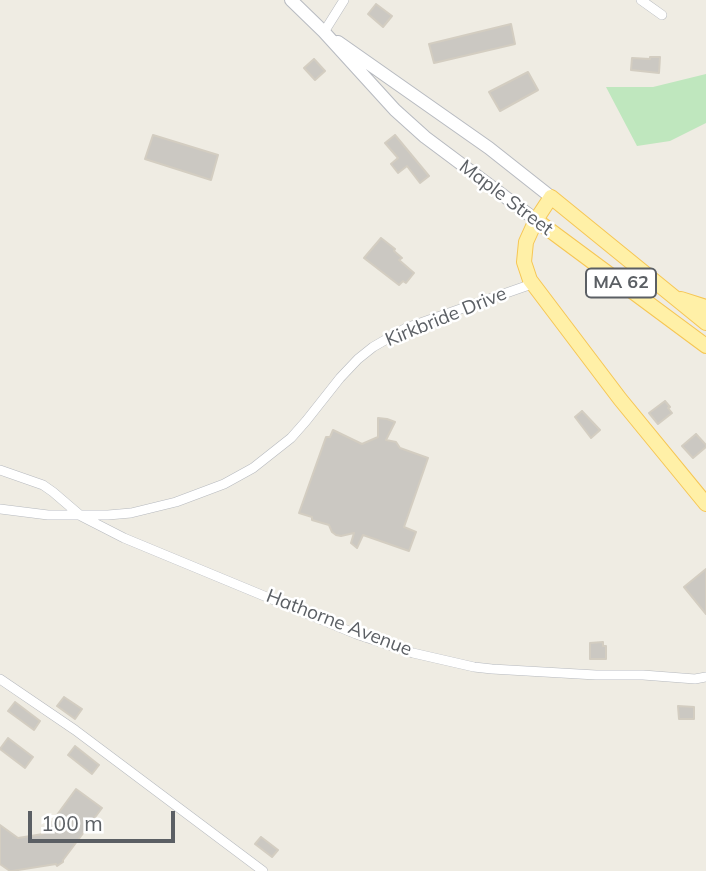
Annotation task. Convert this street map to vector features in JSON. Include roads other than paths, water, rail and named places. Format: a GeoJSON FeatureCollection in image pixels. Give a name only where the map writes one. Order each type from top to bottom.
{"type":"FeatureCollection","features":[{"type":"Feature","properties":{"kind":"main road","name":"Maple Street"},"geometry":{"type":"LineString","coordinates":[[291,0],[379,93],[425,137],[706,346]]}},
{"type":"Feature","properties":{"kind":"main road","name":"Maple Street"},"geometry":{"type":"LineString","coordinates":[[324,32],[489,148],[706,323]]}},
{"type":"Feature","properties":{"kind":"main road"},"geometry":{"type":"LineString","coordinates":[[551,197],[528,237],[524,255],[532,284],[620,399],[706,504]]}},
{"type":"Feature","properties":{"kind":"main road"},"geometry":{"type":"LineString","coordinates":[[667,292],[706,307]]}},
{"type":"Feature","properties":{"kind":"street"},"geometry":{"type":"LineString","coordinates":[[324,32],[344,0]]}},
{"type":"Feature","properties":{"kind":"street"},"geometry":{"type":"LineString","coordinates":[[641,0],[662,15]]}},
{"type":"Feature","properties":{"kind":"street","name":"Kirkbride Drive"},"geometry":{"type":"LineString","coordinates":[[0,509],[48,515],[108,515],[176,502],[238,478],[291,438],[340,378],[373,347],[406,328],[532,284]]}},
{"type":"Feature","properties":{"kind":"street","name":"Hathorne Avenue"},"geometry":{"type":"LineString","coordinates":[[0,470],[43,485],[80,516],[124,538],[347,630],[413,653],[492,669],[596,675],[706,677]]}},
{"type":"Feature","properties":{"kind":"street"},"geometry":{"type":"LineString","coordinates":[[0,679],[75,730],[263,871]]}}]}
